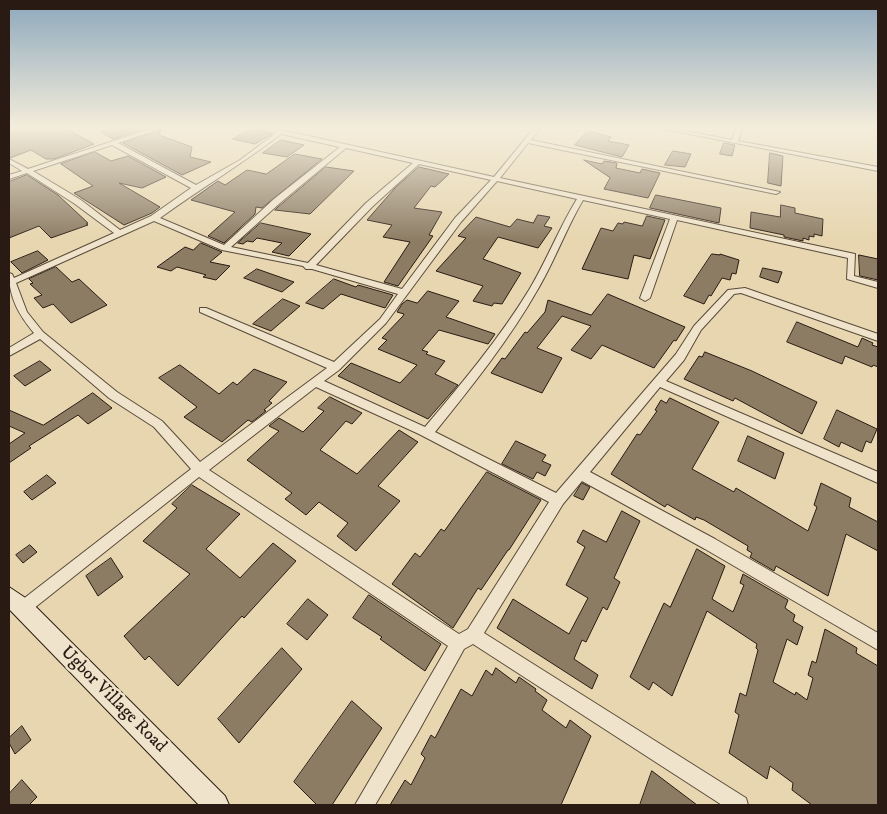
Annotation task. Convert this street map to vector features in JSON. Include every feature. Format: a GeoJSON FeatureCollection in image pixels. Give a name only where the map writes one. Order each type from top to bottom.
{"type":"FeatureCollection","features":[{"type":"Feature","properties":{"kind":"street"},"geometry":{"type":"LineString","coordinates":[[17,165],[78,202],[120,234]]}},
{"type":"Feature","properties":{"kind":"street"},"geometry":{"type":"LineString","coordinates":[[9,177],[43,165]]}},
{"type":"Feature","properties":{"kind":"street"},"geometry":{"type":"LineString","coordinates":[[153,165],[196,188]]}},
{"type":"Feature","properties":{"kind":"street"},"geometry":{"type":"LineString","coordinates":[[234,165],[216,178],[196,188],[154,218],[10,279],[23,313],[40,334],[113,395],[158,424],[199,470],[458,643]]}},
{"type":"Feature","properties":{"kind":"street"},"geometry":{"type":"LineString","coordinates":[[225,248],[277,201],[322,165]]}},
{"type":"Feature","properties":{"kind":"street"},"geometry":{"type":"LineString","coordinates":[[309,267],[370,206],[415,165]]}},
{"type":"Feature","properties":{"kind":"street"},"geometry":{"type":"LineString","coordinates":[[432,165],[852,256],[850,277],[878,285]]}},
{"type":"Feature","properties":{"kind":"street"},"geometry":{"type":"LineString","coordinates":[[16,603],[199,470],[334,367],[383,321],[458,220],[507,165]]}},
{"type":"Feature","properties":{"kind":"street"},"geometry":{"type":"LineString","coordinates":[[644,165],[776,192]]}},
{"type":"Feature","properties":{"kind":"street"},"geometry":{"type":"LineString","coordinates":[[857,165],[878,169]]}},
{"type":"Feature","properties":{"kind":"street"},"geometry":{"type":"LineString","coordinates":[[427,433],[469,383],[513,320],[545,270],[568,218],[580,198]]}},
{"type":"Feature","properties":{"kind":"street"},"geometry":{"type":"LineString","coordinates":[[154,218],[225,248],[304,264],[404,293]]}},
{"type":"Feature","properties":{"kind":"street"},"geometry":{"type":"LineString","coordinates":[[645,298],[674,218]]}},
{"type":"Feature","properties":{"kind":"street"},"geometry":{"type":"LineString","coordinates":[[364,805],[411,728],[458,643],[474,635],[558,500],[680,357],[697,328],[731,292],[742,290],[878,338]]}},
{"type":"Feature","properties":{"kind":"street"},"geometry":{"type":"LineString","coordinates":[[203,310],[334,367]]}},
{"type":"Feature","properties":{"kind":"street"},"geometry":{"type":"LineString","coordinates":[[9,353],[40,334]]}},
{"type":"Feature","properties":{"kind":"street"},"geometry":{"type":"LineString","coordinates":[[316,382],[427,433],[558,500]]}},
{"type":"Feature","properties":{"kind":"street"},"geometry":{"type":"LineString","coordinates":[[658,382],[878,478]]}},
{"type":"Feature","properties":{"kind":"street"},"geometry":{"type":"LineString","coordinates":[[580,472],[710,544],[878,642]]}},
{"type":"Feature","properties":{"kind":"street","name":"Ugbor Village Road"},"geometry":{"type":"LineString","coordinates":[[16,603],[216,805]]}},
{"type":"Feature","properties":{"kind":"street"},"geometry":{"type":"LineString","coordinates":[[474,635],[739,805]]}},
{"type":"Feature","properties":{"kind":"building"},"geometry":{"type":"Polygon","coordinates":[[[62,165],[144,165],[166,177],[142,188],[119,183],[160,207],[152,213],[124,225],[74,193],[93,186],[62,165]]]}},
{"type":"Feature","properties":{"kind":"building"},"geometry":{"type":"Polygon","coordinates":[[[164,165],[204,165],[182,175],[164,165]]]}},
{"type":"Feature","properties":{"kind":"building"},"geometry":{"type":"Polygon","coordinates":[[[279,165],[315,165],[262,208],[256,207],[255,214],[224,243],[208,236],[235,212],[191,200],[218,181],[225,185],[247,170],[266,174],[279,165]]]}},
{"type":"Feature","properties":{"kind":"building"},"geometry":{"type":"Polygon","coordinates":[[[591,165],[617,165],[616,168],[640,173],[642,169],[660,173],[648,198],[604,189],[610,178],[591,165]]]}},
{"type":"Feature","properties":{"kind":"building"},"geometry":{"type":"Polygon","coordinates":[[[665,165],[686,165],[685,167],[665,165]]]}},
{"type":"Feature","properties":{"kind":"building"},"geometry":{"type":"Polygon","coordinates":[[[769,165],[782,165],[781,186],[768,183],[769,165]]]}},
{"type":"Feature","properties":{"kind":"building"},"geometry":{"type":"Polygon","coordinates":[[[326,167],[354,171],[310,214],[275,210],[326,167]]]}},
{"type":"Feature","properties":{"kind":"building"},"geometry":{"type":"Polygon","coordinates":[[[419,167],[449,174],[435,187],[431,186],[414,208],[442,212],[429,235],[433,236],[398,286],[384,282],[410,242],[383,237],[392,225],[367,220],[395,188],[419,167]]]}},
{"type":"Feature","properties":{"kind":"building"},"geometry":{"type":"Polygon","coordinates":[[[27,175],[58,195],[88,225],[51,238],[39,226],[9,238],[9,182],[27,175]]]}},
{"type":"Feature","properties":{"kind":"building"},"geometry":{"type":"Polygon","coordinates":[[[656,195],[721,208],[719,223],[650,208],[656,195]]]}},
{"type":"Feature","properties":{"kind":"building"},"geometry":{"type":"Polygon","coordinates":[[[781,205],[795,208],[795,213],[823,219],[822,236],[814,234],[814,237],[809,236],[809,240],[803,238],[803,241],[750,228],[751,212],[780,217],[781,205]]]}},
{"type":"Feature","properties":{"kind":"building"},"geometry":{"type":"Polygon","coordinates":[[[538,215],[550,217],[544,226],[552,228],[538,248],[498,237],[483,259],[521,273],[502,304],[494,303],[492,306],[473,301],[483,286],[436,271],[466,238],[458,236],[476,217],[510,227],[517,219],[533,223],[538,215]]]}},
{"type":"Feature","properties":{"kind":"building"},"geometry":{"type":"Polygon","coordinates":[[[647,216],[665,220],[650,259],[634,255],[628,279],[582,269],[601,228],[613,231],[618,223],[623,224],[624,222],[642,226],[647,216]]]}},
{"type":"Feature","properties":{"kind":"building"},"geometry":{"type":"Polygon","coordinates":[[[261,223],[311,234],[289,256],[272,252],[282,243],[257,238],[253,242],[238,243],[261,223]]]}},
{"type":"Feature","properties":{"kind":"building"},"geometry":{"type":"Polygon","coordinates":[[[201,243],[222,252],[210,262],[230,266],[216,280],[203,277],[206,275],[203,274],[177,267],[171,271],[157,267],[185,247],[193,250],[201,243]]]}},
{"type":"Feature","properties":{"kind":"building"},"geometry":{"type":"Polygon","coordinates":[[[38,251],[48,260],[22,273],[11,262],[38,251]]]}},
{"type":"Feature","properties":{"kind":"building"},"geometry":{"type":"Polygon","coordinates":[[[712,254],[720,254],[739,260],[736,274],[732,273],[730,280],[722,278],[704,304],[684,296],[712,254]]]}},
{"type":"Feature","properties":{"kind":"building"},"geometry":{"type":"Polygon","coordinates":[[[859,255],[878,259],[878,280],[860,276],[859,255]]]}},
{"type":"Feature","properties":{"kind":"building"},"geometry":{"type":"Polygon","coordinates":[[[56,267],[72,282],[79,279],[107,305],[71,323],[53,304],[43,308],[34,298],[42,295],[30,284],[33,283],[29,279],[56,267]]]}},
{"type":"Feature","properties":{"kind":"building"},"geometry":{"type":"Polygon","coordinates":[[[763,268],[782,272],[778,283],[760,277],[763,268]]]}},
{"type":"Feature","properties":{"kind":"building"},"geometry":{"type":"Polygon","coordinates":[[[257,269],[294,282],[282,292],[244,278],[257,269]]]}},
{"type":"Feature","properties":{"kind":"building"},"geometry":{"type":"Polygon","coordinates":[[[334,279],[356,287],[358,285],[393,295],[385,308],[341,294],[323,309],[306,303],[334,279]]]}},
{"type":"Feature","properties":{"kind":"building"},"geometry":{"type":"Polygon","coordinates":[[[428,291],[459,301],[446,317],[495,334],[488,344],[439,330],[422,350],[428,352],[426,354],[445,361],[435,374],[458,385],[428,419],[338,376],[351,363],[400,383],[417,365],[378,349],[387,340],[382,338],[403,316],[404,314],[397,312],[402,304],[407,300],[417,303],[428,291]]]}},
{"type":"Feature","properties":{"kind":"building"},"geometry":{"type":"Polygon","coordinates":[[[608,294],[685,327],[654,368],[602,345],[591,359],[571,350],[591,326],[562,316],[537,348],[562,358],[542,393],[491,373],[502,358],[505,359],[525,332],[527,333],[545,312],[548,300],[591,315],[608,294]]]}},
{"type":"Feature","properties":{"kind":"building"},"geometry":{"type":"Polygon","coordinates":[[[283,299],[300,306],[271,331],[253,324],[283,299]]]}},
{"type":"Feature","properties":{"kind":"building"},"geometry":{"type":"Polygon","coordinates":[[[797,322],[858,347],[862,338],[873,343],[872,345],[878,347],[878,367],[873,365],[872,367],[845,356],[842,364],[787,342],[797,322]]]}},
{"type":"Feature","properties":{"kind":"building"},"geometry":{"type":"Polygon","coordinates":[[[705,352],[752,371],[817,402],[802,434],[735,398],[733,401],[684,379],[699,356],[702,357],[705,352]]]}},
{"type":"Feature","properties":{"kind":"building"},"geometry":{"type":"Polygon","coordinates":[[[40,361],[51,370],[25,386],[14,376],[40,361]]]}},
{"type":"Feature","properties":{"kind":"building"},"geometry":{"type":"Polygon","coordinates":[[[180,365],[219,394],[233,382],[237,385],[254,369],[287,382],[269,401],[272,403],[264,410],[266,411],[252,422],[248,420],[222,442],[184,417],[197,407],[159,378],[180,365]]]}},
{"type":"Feature","properties":{"kind":"building"},"geometry":{"type":"Polygon","coordinates":[[[93,393],[112,408],[88,424],[78,415],[29,446],[31,448],[9,463],[9,444],[25,433],[9,426],[9,410],[43,425],[93,393]]]}},
{"type":"Feature","properties":{"kind":"building"},"geometry":{"type":"Polygon","coordinates":[[[330,397],[362,413],[352,424],[346,421],[320,450],[357,474],[399,430],[418,442],[378,486],[400,501],[356,551],[337,536],[348,523],[319,502],[306,515],[285,499],[292,493],[247,460],[279,431],[269,426],[279,418],[303,432],[324,411],[318,408],[330,397]]]}},
{"type":"Feature","properties":{"kind":"building"},"geometry":{"type":"Polygon","coordinates":[[[670,398],[719,422],[692,469],[734,492],[736,488],[808,531],[817,507],[814,505],[821,483],[851,498],[849,507],[878,522],[878,551],[846,534],[828,596],[776,566],[774,571],[750,557],[752,553],[747,550],[748,546],[704,520],[696,517],[695,520],[667,504],[665,507],[611,474],[637,434],[640,435],[657,411],[655,410],[661,400],[666,403],[670,398]]]}},
{"type":"Feature","properties":{"kind":"building"},"geometry":{"type":"Polygon","coordinates":[[[837,410],[877,429],[871,443],[866,441],[862,452],[841,442],[839,447],[824,439],[837,410]]]}},
{"type":"Feature","properties":{"kind":"building"},"geometry":{"type":"Polygon","coordinates":[[[748,436],[784,453],[775,479],[738,461],[748,436]]]}},
{"type":"Feature","properties":{"kind":"building"},"geometry":{"type":"Polygon","coordinates":[[[516,441],[546,455],[542,461],[551,465],[545,476],[537,472],[533,479],[502,464],[516,441]]]}},
{"type":"Feature","properties":{"kind":"building"},"geometry":{"type":"Polygon","coordinates":[[[487,472],[541,500],[481,590],[478,588],[453,628],[392,584],[415,553],[420,557],[441,529],[444,531],[487,472]]]}},
{"type":"Feature","properties":{"kind":"building"},"geometry":{"type":"Polygon","coordinates":[[[47,475],[56,483],[32,500],[24,492],[47,475]]]}},
{"type":"Feature","properties":{"kind":"building"},"geometry":{"type":"Polygon","coordinates":[[[582,483],[590,487],[583,500],[574,496],[582,483]]]}},
{"type":"Feature","properties":{"kind":"building"},"geometry":{"type":"Polygon","coordinates":[[[192,485],[240,514],[206,549],[240,578],[273,543],[296,561],[244,618],[242,616],[178,686],[149,656],[145,660],[124,636],[190,574],[143,541],[177,508],[172,504],[192,485]]]}},
{"type":"Feature","properties":{"kind":"building"},"geometry":{"type":"Polygon","coordinates":[[[622,511],[640,521],[614,578],[620,582],[607,610],[603,607],[586,642],[582,640],[574,659],[598,675],[592,689],[497,628],[513,599],[569,634],[588,598],[566,585],[585,547],[577,542],[583,530],[606,542],[622,511]]]}},
{"type":"Feature","properties":{"kind":"building"},"geometry":{"type":"Polygon","coordinates":[[[30,545],[37,552],[23,563],[16,555],[30,545]]]}},
{"type":"Feature","properties":{"kind":"building"},"geometry":{"type":"Polygon","coordinates":[[[697,549],[725,566],[712,599],[733,612],[744,585],[740,583],[743,574],[788,600],[785,608],[795,615],[793,621],[803,627],[797,645],[787,639],[773,682],[795,695],[796,692],[807,700],[813,678],[808,675],[812,661],[816,663],[825,629],[857,648],[856,653],[878,666],[878,805],[812,805],[792,790],[793,783],[770,766],[767,779],[729,753],[739,715],[735,712],[740,693],[746,696],[758,650],[756,648],[757,644],[707,611],[672,696],[653,682],[649,690],[630,677],[664,603],[670,607],[697,549]]]}},
{"type":"Feature","properties":{"kind":"building"},"geometry":{"type":"Polygon","coordinates":[[[111,558],[123,577],[98,596],[86,576],[111,558]]]}},
{"type":"Feature","properties":{"kind":"building"},"geometry":{"type":"Polygon","coordinates":[[[369,595],[441,644],[425,671],[380,639],[382,637],[353,618],[369,595]]]}},
{"type":"Feature","properties":{"kind":"building"},"geometry":{"type":"Polygon","coordinates":[[[308,599],[328,615],[307,640],[287,624],[308,599]]]}},
{"type":"Feature","properties":{"kind":"building"},"geometry":{"type":"Polygon","coordinates":[[[282,648],[302,669],[239,743],[218,719],[282,648]]]}},
{"type":"Feature","properties":{"kind":"building"},"geometry":{"type":"Polygon","coordinates":[[[496,668],[516,683],[519,677],[536,689],[535,691],[547,700],[542,710],[566,728],[570,720],[591,736],[561,805],[390,805],[405,780],[411,785],[425,758],[421,754],[431,735],[435,738],[461,689],[472,696],[486,670],[492,675],[496,668]]]}},
{"type":"Feature","properties":{"kind":"building"},"geometry":{"type":"Polygon","coordinates":[[[352,701],[382,728],[332,805],[317,805],[294,782],[352,701]]]}},
{"type":"Feature","properties":{"kind":"building"},"geometry":{"type":"Polygon","coordinates":[[[22,726],[31,740],[15,754],[9,743],[9,738],[22,726]]]}},
{"type":"Feature","properties":{"kind":"building"},"geometry":{"type":"Polygon","coordinates":[[[652,771],[697,805],[640,805],[652,771]]]}},
{"type":"Feature","properties":{"kind":"building"},"geometry":{"type":"Polygon","coordinates":[[[22,780],[37,797],[29,805],[9,805],[9,794],[22,780]]]}}]}
